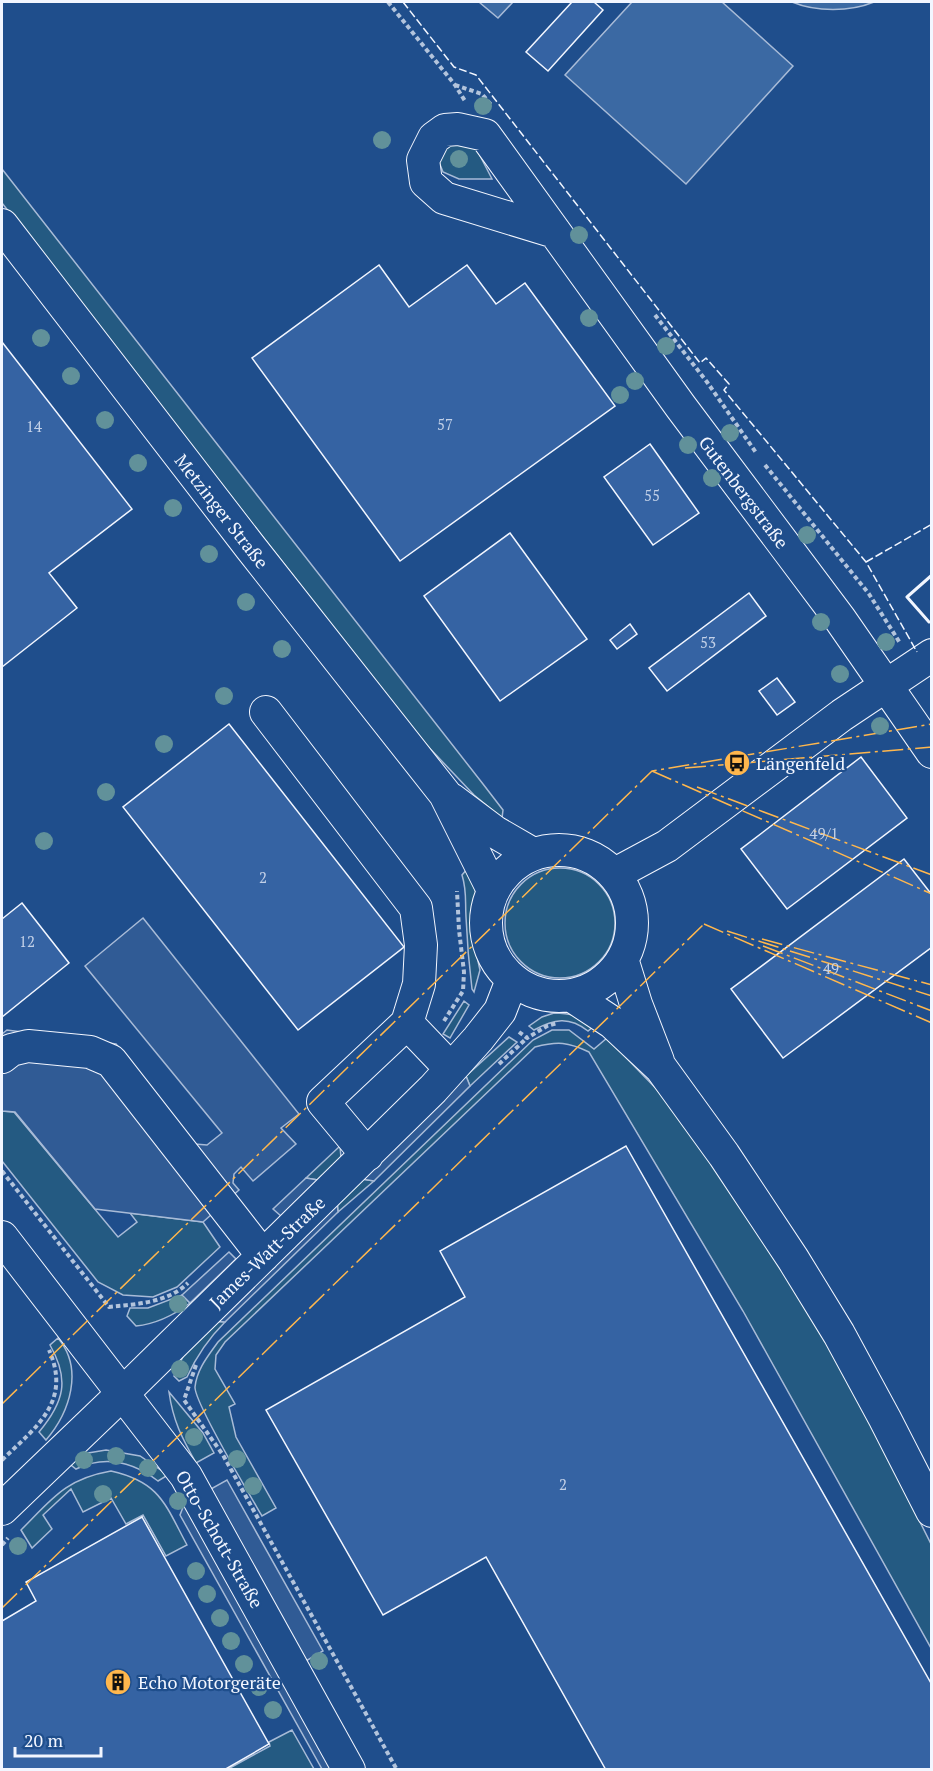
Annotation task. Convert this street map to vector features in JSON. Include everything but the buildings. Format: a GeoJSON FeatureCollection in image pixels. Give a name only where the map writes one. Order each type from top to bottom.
{"type":"FeatureCollection","features":[{"type":"Feature","properties":{"kind":"street","name":"Gutenbergstraße"},"geometry":{"type":"LineString","coordinates":[[491,124],[555,232],[681,407],[840,620],[932,753]]}},
{"type":"Feature","properties":{"kind":"street"},"geometry":{"type":"LineString","coordinates":[[491,124],[445,130],[434,138],[423,160],[426,182],[444,198],[555,232]]}},
{"type":"Feature","properties":{"kind":"street","name":"Metzinger Straße"},"geometry":{"type":"LineString","coordinates":[[2,225],[251,549],[446,794],[493,890]]}},
{"type":"Feature","properties":{"kind":"street"},"geometry":{"type":"LineString","coordinates":[[615,874],[667,846],[842,715],[923,661]]}},
{"type":"Feature","properties":{"kind":"street"},"geometry":{"type":"LineString","coordinates":[[266,712],[416,908],[420,945],[419,984],[407,1023],[323,1102],[367,1155]]}},
{"type":"Feature","properties":{"kind":"street","name":"Metzinger Straße"},"geometry":{"type":"LineString","coordinates":[[446,794],[495,832],[533,854]]}},
{"type":"Feature","properties":{"kind":"street"},"geometry":{"type":"LineString","coordinates":[[562,850],[591,856],[615,874],[630,901],[633,932],[623,962],[601,984],[572,996],[540,995],[512,980],[496,961],[487,938],[486,914],[493,890],[508,870],[533,854],[562,850]]}},
{"type":"Feature","properties":{"kind":"street"},"geometry":{"type":"LineString","coordinates":[[623,962],[636,1004],[661,1068]]}},
{"type":"Feature","properties":{"kind":"street","name":"James-Watt-Straße"},"geometry":{"type":"LineString","coordinates":[[2,1509],[367,1155],[451,1069],[500,1011],[512,980]]}},
{"type":"Feature","properties":{"kind":"street"},"geometry":{"type":"LineString","coordinates":[[572,996],[613,1023],[661,1068],[724,1155],[822,1305],[885,1419],[932,1511]]}},
{"type":"Feature","properties":{"kind":"street"},"geometry":{"type":"LineString","coordinates":[[407,1023],[451,1069]]}},
{"type":"Feature","properties":{"kind":"street"},"geometry":{"type":"LineString","coordinates":[[2,1057],[11,1050],[28,1046],[90,1052],[111,1061],[263,1256]]}},
{"type":"Feature","properties":{"kind":"street","name":"Otto-Schott-Straße"},"geometry":{"type":"LineString","coordinates":[[2,1238],[186,1476],[349,1770]]}},
{"type":"Feature","properties":{"kind":"path"},"geometry":{"type":"LineString","coordinates":[[388,2],[455,85],[491,124]]}},
{"type":"Feature","properties":{"kind":"path"},"geometry":{"type":"LineString","coordinates":[[455,85],[482,94],[491,124]]}},
{"type":"Feature","properties":{"kind":"path"},"geometry":{"type":"LineString","coordinates":[[649,307],[707,381],[760,458],[923,661]]}},
{"type":"Feature","properties":{"kind":"path"},"geometry":{"type":"LineString","coordinates":[[428,1045],[463,991]]}},
{"type":"Feature","properties":{"kind":"path"},"geometry":{"type":"LineString","coordinates":[[2,1171],[109,1307],[156,1300],[179,1291],[196,1276]]}},
{"type":"Feature","properties":{"kind":"path"},"geometry":{"type":"LineString","coordinates":[[2,1460],[31,1432],[53,1405],[57,1383],[55,1364],[48,1348]]}},
{"type":"Feature","properties":{"kind":"path"},"geometry":{"type":"LineString","coordinates":[[184,1400],[223,1455],[397,1770]]}},
{"type":"Feature","properties":{"kind":"shaded area"},"geometry":{"type":"Polygon","coordinates":[[[479,2],[513,2],[498,18],[479,2]]]}},
{"type":"Feature","properties":{"kind":"shaded area"},"geometry":{"type":"Polygon","coordinates":[[[632,2],[722,2],[793,66],[686,184],[565,75],[632,2]]]}},
{"type":"Feature","properties":{"kind":"shaded area"},"geometry":{"type":"Polygon","coordinates":[[[792,2],[874,2],[854,8],[833,10],[812,8],[792,2]]]}},
{"type":"Feature","properties":{"kind":"shaded area"},"geometry":{"type":"Polygon","coordinates":[[[450,139],[474,144],[492,179],[459,179],[443,172],[437,157],[450,139]]]}},
{"type":"Feature","properties":{"kind":"shaded area"},"geometry":{"type":"Polygon","coordinates":[[[2,169],[483,784],[503,810],[502,818],[474,795],[419,737],[2,203],[2,169]]]}},
{"type":"Feature","properties":{"kind":"shaded area"},"geometry":{"type":"Polygon","coordinates":[[[468,868],[476,893],[472,921],[473,939],[480,970],[474,992],[470,971],[462,875],[468,868]]]}},
{"type":"Feature","properties":{"kind":"shaded area"},"geometry":{"type":"Polygon","coordinates":[[[560,868],[581,872],[599,884],[611,902],[615,923],[611,944],[599,962],[581,974],[560,978],[539,974],[521,962],[509,944],[505,923],[509,902],[521,884],[539,872],[560,868]]]}},
{"type":"Feature","properties":{"kind":"shaded area"},"geometry":{"type":"Polygon","coordinates":[[[143,918],[299,1114],[281,1128],[296,1144],[253,1181],[241,1167],[234,1174],[233,1183],[239,1190],[203,1222],[95,1209],[15,1112],[2,1111],[2,1034],[7,1030],[116,1044],[195,1144],[207,1145],[222,1133],[85,966],[143,918]]]}},
{"type":"Feature","properties":{"kind":"shaded area"},"geometry":{"type":"Polygon","coordinates":[[[464,1001],[469,1005],[450,1038],[443,1034],[464,1001]]]}},
{"type":"Feature","properties":{"kind":"shaded area"},"geometry":{"type":"Polygon","coordinates":[[[554,1013],[575,1016],[594,1026],[588,1031],[574,1023],[561,1021],[548,1023],[534,1030],[529,1026],[542,1017],[554,1013]]]}},
{"type":"Feature","properties":{"kind":"shaded area"},"geometry":{"type":"Polygon","coordinates":[[[552,1030],[569,1030],[594,1049],[607,1038],[672,1105],[774,1248],[865,1412],[931,1544],[931,1648],[743,1311],[589,1052],[569,1044],[557,1043],[535,1047],[225,1342],[216,1355],[215,1369],[235,1404],[229,1407],[236,1437],[276,1508],[262,1516],[224,1450],[197,1396],[196,1380],[204,1363],[218,1342],[533,1040],[552,1030]]]}},
{"type":"Feature","properties":{"kind":"shaded area"},"geometry":{"type":"Polygon","coordinates":[[[509,1037],[517,1042],[470,1086],[466,1076],[509,1037]]]}},
{"type":"Feature","properties":{"kind":"shaded area"},"geometry":{"type":"Polygon","coordinates":[[[466,1076],[470,1086],[374,1181],[362,1179],[466,1076]]]}},
{"type":"Feature","properties":{"kind":"shaded area"},"geometry":{"type":"Polygon","coordinates":[[[2,1111],[14,1112],[118,1237],[137,1222],[130,1213],[203,1222],[220,1247],[177,1287],[153,1297],[123,1295],[98,1282],[2,1161],[2,1111]]]}},
{"type":"Feature","properties":{"kind":"shaded area"},"geometry":{"type":"Polygon","coordinates":[[[340,1146],[341,1158],[318,1180],[306,1178],[340,1146]]]}},
{"type":"Feature","properties":{"kind":"shaded area"},"geometry":{"type":"Polygon","coordinates":[[[306,1178],[318,1180],[281,1216],[273,1209],[306,1178]]]}},
{"type":"Feature","properties":{"kind":"shaded area"},"geometry":{"type":"Polygon","coordinates":[[[362,1179],[374,1181],[338,1212],[337,1201],[362,1179]]]}},
{"type":"Feature","properties":{"kind":"shaded area"},"geometry":{"type":"Polygon","coordinates":[[[337,1201],[338,1212],[225,1322],[213,1321],[337,1201]]]}},
{"type":"Feature","properties":{"kind":"shaded area"},"geometry":{"type":"Polygon","coordinates":[[[229,1252],[236,1259],[190,1303],[182,1295],[229,1252]]]}},
{"type":"Feature","properties":{"kind":"shaded area"},"geometry":{"type":"Polygon","coordinates":[[[182,1295],[190,1303],[158,1321],[136,1326],[127,1316],[130,1308],[148,1308],[182,1295]]]}},
{"type":"Feature","properties":{"kind":"shaded area"},"geometry":{"type":"Polygon","coordinates":[[[213,1321],[225,1322],[203,1348],[187,1377],[179,1381],[174,1376],[185,1352],[213,1321]]]}},
{"type":"Feature","properties":{"kind":"shaded area"},"geometry":{"type":"Polygon","coordinates":[[[58,1338],[66,1350],[70,1363],[71,1390],[62,1417],[46,1440],[39,1432],[54,1411],[61,1390],[60,1369],[50,1345],[58,1338]]]}},
{"type":"Feature","properties":{"kind":"shaded area"},"geometry":{"type":"Polygon","coordinates":[[[169,1392],[203,1433],[214,1453],[196,1463],[179,1429],[169,1392]]]}},
{"type":"Feature","properties":{"kind":"shaded area"},"geometry":{"type":"Polygon","coordinates":[[[106,1450],[140,1456],[168,1475],[158,1481],[129,1465],[98,1462],[76,1469],[67,1462],[88,1453],[106,1450]]]}},
{"type":"Feature","properties":{"kind":"shaded area"},"geometry":{"type":"Polygon","coordinates":[[[111,1471],[140,1481],[151,1488],[166,1506],[187,1545],[166,1556],[143,1515],[126,1524],[111,1498],[83,1512],[71,1489],[43,1515],[52,1529],[32,1548],[21,1530],[42,1509],[70,1485],[82,1479],[111,1471]]]}},
{"type":"Feature","properties":{"kind":"shaded area"},"geometry":{"type":"Polygon","coordinates":[[[227,1480],[323,1651],[306,1661],[209,1490],[227,1480]]]}},
{"type":"Feature","properties":{"kind":"shaded area"},"geometry":{"type":"Polygon","coordinates":[[[185,1502],[333,1769],[322,1769],[180,1515],[185,1502]]]}},
{"type":"Feature","properties":{"kind":"shaded area"},"geometry":{"type":"Polygon","coordinates":[[[292,1730],[314,1769],[228,1769],[270,1746],[269,1742],[292,1730]]]}},
{"type":"Feature","properties":{"kind":"fence"},"geometry":{"type":"LineString","coordinates":[[403,2],[454,67],[476,75],[700,363],[706,358],[729,384],[724,390],[866,562],[917,652]]}},
{"type":"Feature","properties":{"kind":"fence"},"geometry":{"type":"LineString","coordinates":[[866,562],[932,524]]}},
{"type":"Feature","properties":{"kind":"wall"},"geometry":{"type":"LineString","coordinates":[[929,622],[907,597],[932,575]]}},
{"type":"Feature","properties":{"kind":"power"},"geometry":{"type":"LineString","coordinates":[[2,1404],[652,771],[932,724]]}},
{"type":"Feature","properties":{"kind":"power"},"geometry":{"type":"LineString","coordinates":[[685,768],[932,747]]}},
{"type":"Feature","properties":{"kind":"power"},"geometry":{"type":"LineString","coordinates":[[652,771],[932,894]]}},
{"type":"Feature","properties":{"kind":"power"},"geometry":{"type":"LineString","coordinates":[[697,787],[932,875]]}},
{"type":"Feature","properties":{"kind":"power"},"geometry":{"type":"LineString","coordinates":[[704,924],[932,1023]]}},
{"type":"Feature","properties":{"kind":"power"},"geometry":{"type":"LineString","coordinates":[[2,1608],[704,924]]}},
{"type":"Feature","properties":{"kind":"power"},"geometry":{"type":"LineString","coordinates":[[727,931],[932,996]]}},
{"type":"Feature","properties":{"kind":"power"},"geometry":{"type":"LineString","coordinates":[[762,939],[932,985]]}},
{"type":"Feature","properties":{"kind":"power"},"geometry":{"type":"LineString","coordinates":[[763,946],[932,1011]]}},
{"type":"Feature","properties":{"kind":"place","name":"Längenfeld"},"geometry":{"type":"Point","coordinates":[737,763]}},
{"type":"Feature","properties":{"kind":"place","name":"Echo Motorgeräte"},"geometry":{"type":"Point","coordinates":[118,1682]}}]}
